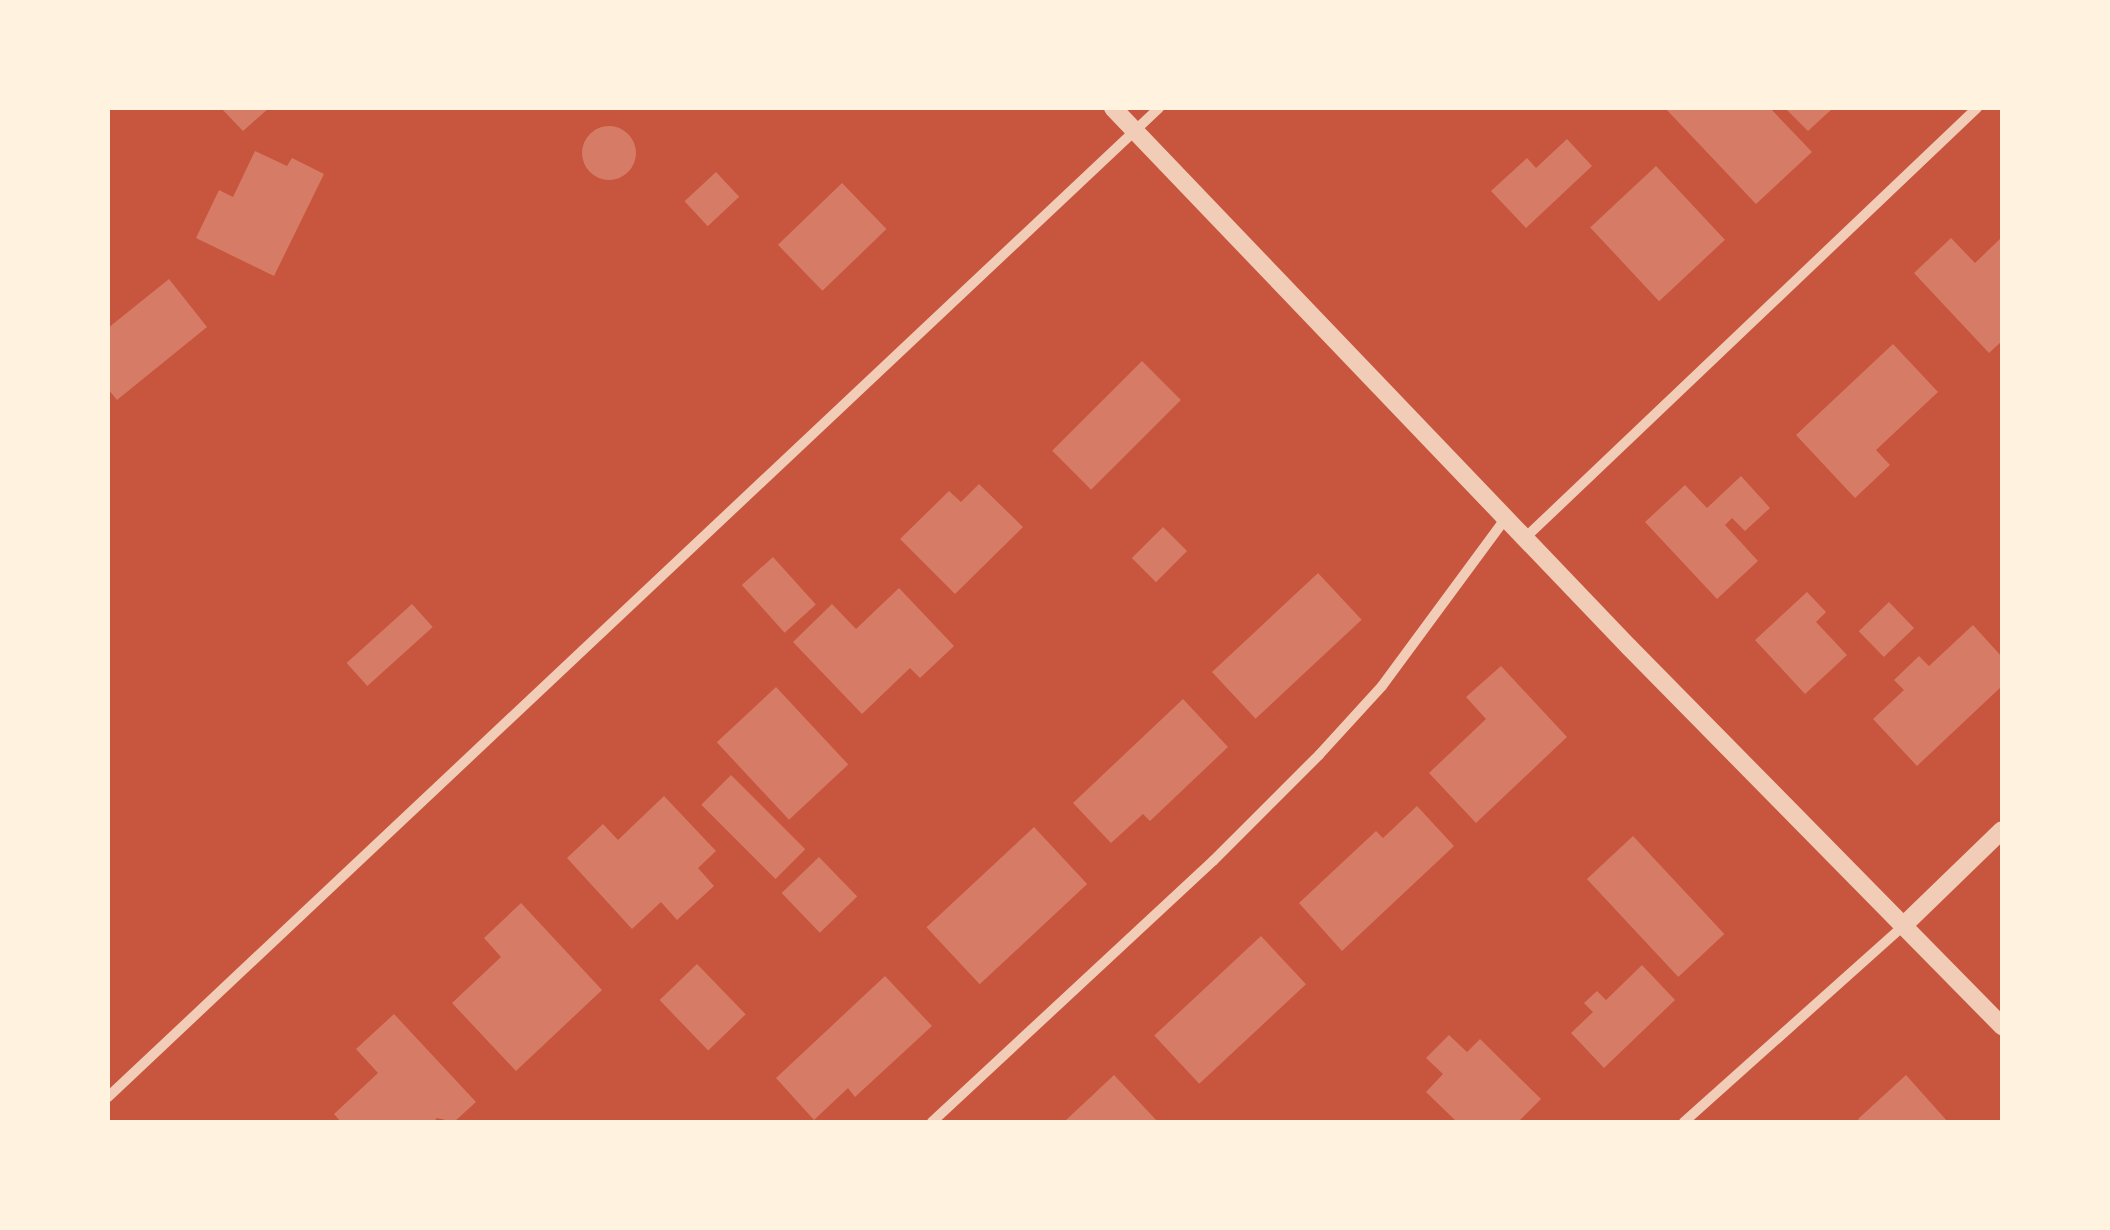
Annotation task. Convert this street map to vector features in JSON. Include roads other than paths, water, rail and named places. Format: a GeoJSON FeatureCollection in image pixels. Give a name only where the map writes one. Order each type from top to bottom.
{"type":"FeatureCollection","features":[{"type":"Feature","properties":{"kind":"street"},"geometry":{"type":"LineString","coordinates":[[1113,108],[1525,538],[2002,1026]]}},
{"type":"Feature","properties":{"kind":"street"},"geometry":{"type":"LineString","coordinates":[[108,1097],[1159,108]]}},
{"type":"Feature","properties":{"kind":"street"},"geometry":{"type":"LineString","coordinates":[[1525,538],[1977,108]]}},
{"type":"Feature","properties":{"kind":"street"},"geometry":{"type":"LineString","coordinates":[[932,1122],[1319,755],[1382,686],[1506,518]]}},
{"type":"Feature","properties":{"kind":"street"},"geometry":{"type":"LineString","coordinates":[[1684,1122],[1904,925],[2002,830]]}}]}
